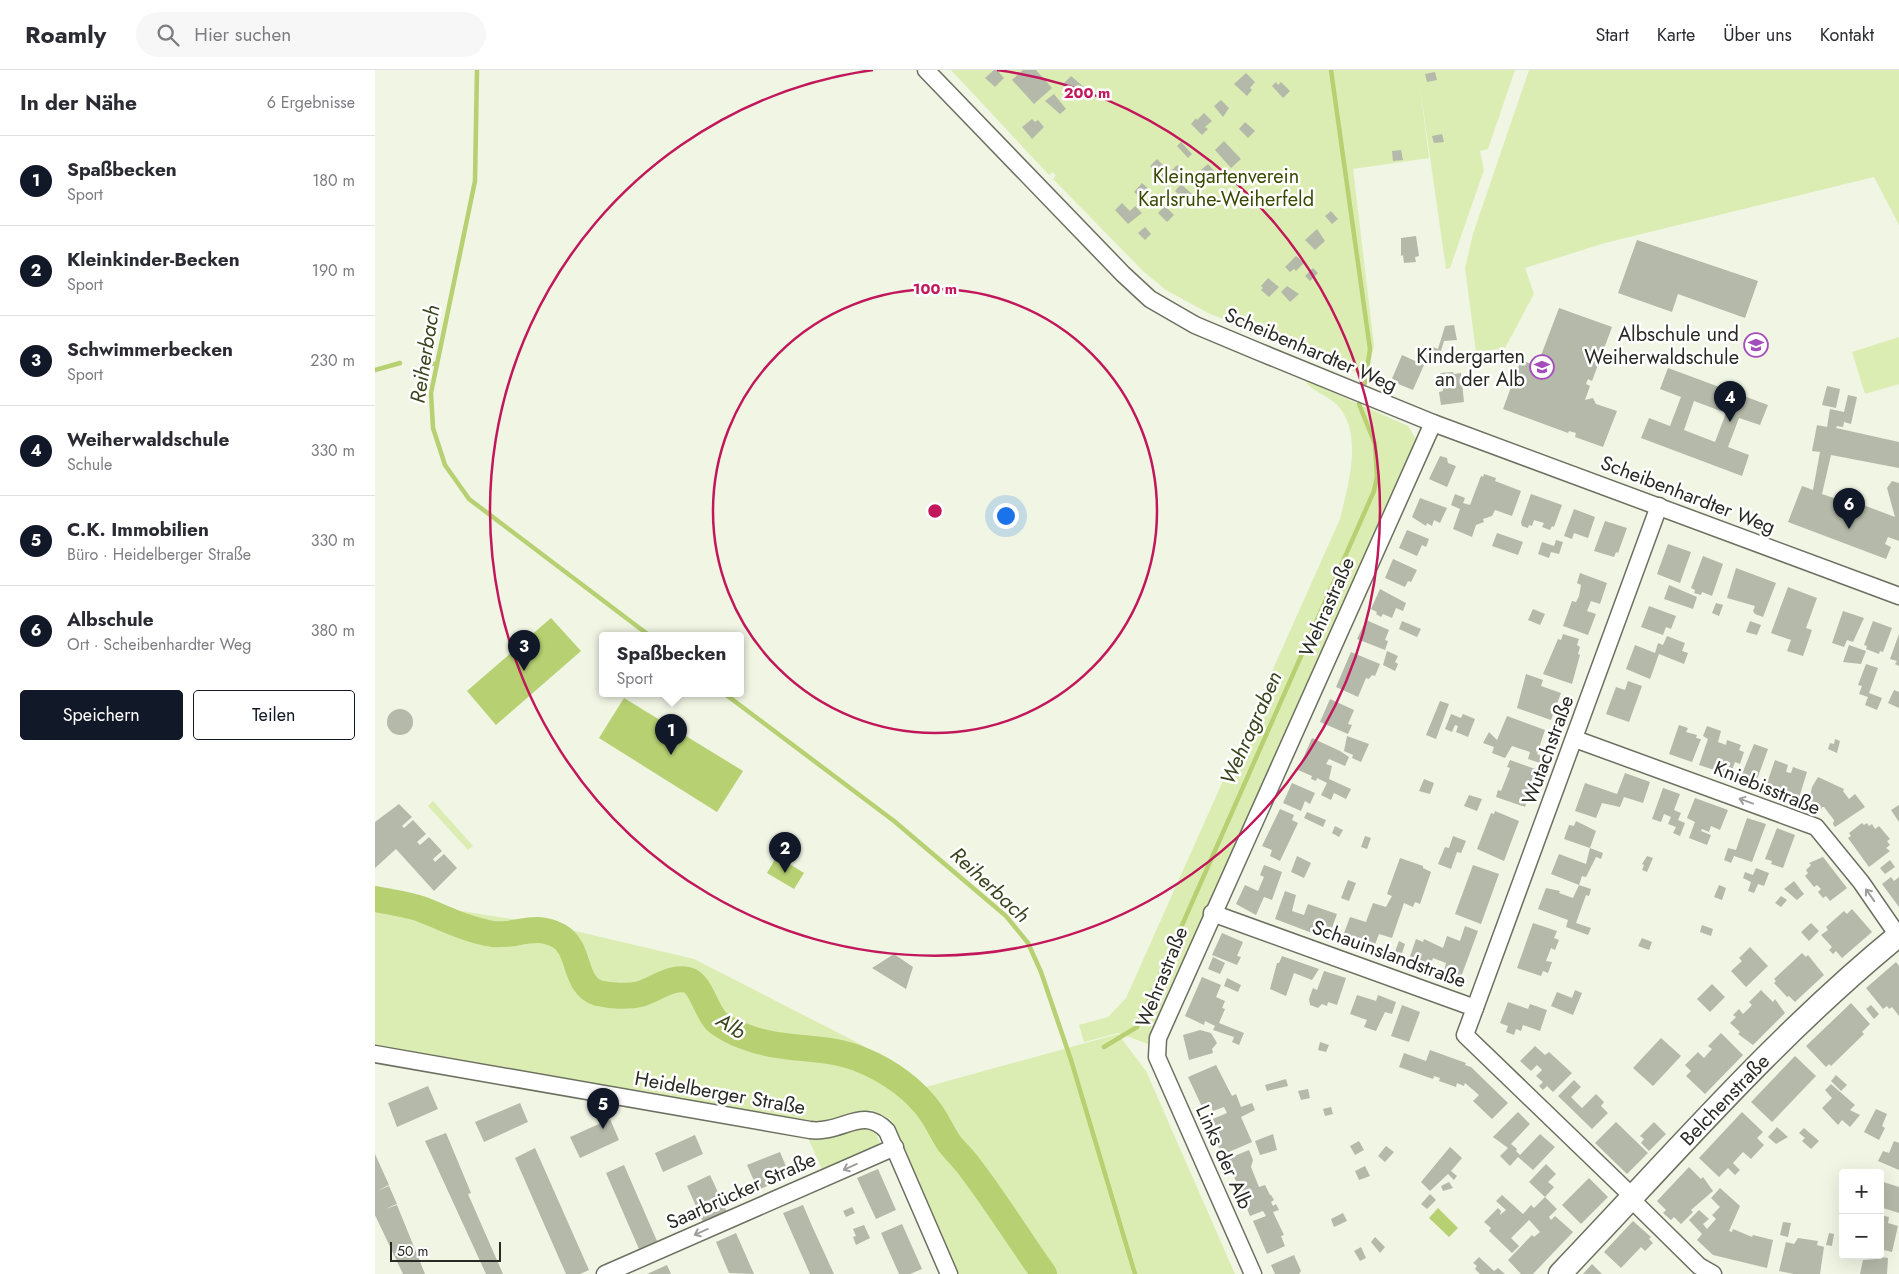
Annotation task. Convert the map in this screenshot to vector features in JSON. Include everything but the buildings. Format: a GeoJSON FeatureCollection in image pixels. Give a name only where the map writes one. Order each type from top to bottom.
{"type":"FeatureCollection","features":[{"type":"Feature","properties":{"kind":"street","name":"Scheibenhardter Weg"},"geometry":{"type":"LineString","coordinates":[[926,70],[1123,274],[1150,299],[1195,325],[1433,423],[1899,596]]}},
{"type":"Feature","properties":{"kind":"street","name":"Wehrastraße"},"geometry":{"type":"LineString","coordinates":[[1157,1057],[1158,1038],[1212,913],[1433,423]]}},
{"type":"Feature","properties":{"kind":"street","name":"Wutachstraße"},"geometry":{"type":"LineString","coordinates":[[1475,1008],[1659,506]]}},
{"type":"Feature","properties":{"kind":"street","name":"Kniebisstraße"},"geometry":{"type":"LineString","coordinates":[[1575,739],[1816,827],[1861,882],[1899,936]]}},
{"type":"Feature","properties":{"kind":"street","name":"Schauinslandstraße"},"geometry":{"type":"LineString","coordinates":[[1212,913],[1475,1008],[1465,1035],[1699,1266],[1713,1274]]}},
{"type":"Feature","properties":{"kind":"street","name":"Belchenstraße"},"geometry":{"type":"LineString","coordinates":[[1560,1274],[1767,1055],[1828,997],[1899,936]]}},
{"type":"Feature","properties":{"kind":"street","name":"Heidelberger Straße"},"geometry":{"type":"LineString","coordinates":[[375,1054],[810,1130],[833,1130],[866,1119],[882,1125],[895,1147],[949,1274]]}},
{"type":"Feature","properties":{"kind":"street","name":"Links der Alb"},"geometry":{"type":"LineString","coordinates":[[1157,1057],[1253,1274]]}},
{"type":"Feature","properties":{"kind":"street","name":"Saarbrücker Straße"},"geometry":{"type":"LineString","coordinates":[[605,1274],[895,1147]]}},
{"type":"Feature","properties":{"kind":"green space","name":"Kleingartenverein Karlsruhe-Weiherfeld"},"geometry":{"type":"Polygon","coordinates":[[[951,70],[1515,70],[1488,149],[1480,151],[1484,170],[1450,268],[1446,269],[1420,87],[1429,158],[1353,169],[1374,345],[1366,383],[1362,382],[1362,375],[1208,313],[1166,290],[1144,272],[1053,179],[1056,175],[1052,172],[1049,175],[951,70]]]}},
{"type":"Feature","properties":{"kind":"green space"},"geometry":{"type":"Polygon","coordinates":[[[1529,70],[1899,70],[1899,225],[1874,177],[1605,243],[1525,268],[1534,294],[1505,348],[1476,352],[1465,268],[1473,234],[1529,70]]]}},
{"type":"Feature","properties":{"kind":"green space"},"geometry":{"type":"Polygon","coordinates":[[[1899,337],[1899,384],[1865,394],[1852,352],[1899,337]]]}},
{"type":"Feature","properties":{"kind":"green space"},"geometry":{"type":"Polygon","coordinates":[[[1305,380],[1408,426],[1416,439],[1415,448],[1148,1044],[1118,1033],[1084,1042],[1079,1025],[1108,1017],[1126,998],[1340,519],[1352,460],[1350,430],[1345,417],[1337,405],[1307,384],[1305,380]]]}},
{"type":"Feature","properties":{"kind":"green space"},"geometry":{"type":"Polygon","coordinates":[[[433,801],[473,846],[468,850],[428,806],[433,801]]]}},
{"type":"Feature","properties":{"kind":"green space"},"geometry":{"type":"Polygon","coordinates":[[[391,900],[550,925],[694,959],[860,1044],[926,1087],[1118,1034],[1146,1071],[1235,1274],[957,1274],[890,1119],[872,1110],[833,1122],[803,1123],[531,1076],[375,1046],[375,904],[391,900]]]}},
{"type":"Feature","properties":{"kind":"green space"},"geometry":{"type":"Polygon","coordinates":[[[860,1123],[871,1124],[883,1149],[824,1174],[809,1140],[860,1123]]]}},
{"type":"Feature","properties":{"kind":"shaded area"},"geometry":{"type":"Polygon","coordinates":[[[551,618],[581,651],[496,725],[467,691],[551,618]]]}},
{"type":"Feature","properties":{"kind":"shaded area"},"geometry":{"type":"Polygon","coordinates":[[[624,698],[743,771],[717,812],[599,738],[624,698]]]}},
{"type":"Feature","properties":{"kind":"shaded area"},"geometry":{"type":"Polygon","coordinates":[[[777,856],[804,873],[794,889],[767,873],[777,856]]]}},
{"type":"Feature","properties":{"kind":"shaded area"},"geometry":{"type":"Polygon","coordinates":[[[1438,1208],[1458,1228],[1449,1237],[1429,1218],[1438,1208]]]}},
{"type":"Feature","properties":{"kind":"waterway","name":"Reiherbach"},"geometry":{"type":"LineString","coordinates":[[477,70],[475,181],[431,393],[433,428],[445,465],[469,499],[645,632]]}},
{"type":"Feature","properties":{"kind":"waterway"},"geometry":{"type":"LineString","coordinates":[[1331,70],[1370,349],[1365,383]]}},
{"type":"Feature","properties":{"kind":"waterway"},"geometry":{"type":"LineString","coordinates":[[375,370],[400,363]]}},
{"type":"Feature","properties":{"kind":"waterway"},"geometry":{"type":"LineString","coordinates":[[423,363],[437,364]]}},
{"type":"Feature","properties":{"kind":"waterway","name":"Wehragraben"},"geometry":{"type":"LineString","coordinates":[[1104,1047],[1137,1027],[1374,491],[1377,477],[1375,444],[1359,404]]}},
{"type":"Feature","properties":{"kind":"waterway","name":"Reiherbach"},"geometry":{"type":"LineString","coordinates":[[729,697],[894,821],[1006,916],[1028,943],[1041,972],[1071,1060],[1135,1274]]}},
{"type":"Feature","properties":{"kind":"waterway","name":"Alb"},"geometry":{"type":"LineString","coordinates":[[375,899],[415,907],[465,927],[493,934],[510,934],[533,930],[550,932],[566,942],[571,949],[584,982],[590,989],[598,993],[619,996],[635,995],[669,981],[688,980],[696,986],[716,1021],[734,1032],[760,1042],[848,1055],[882,1070],[910,1089],[926,1105],[949,1143],[981,1182],[1044,1274]]}},
{"type":"Feature","properties":{"kind":"place","name":"Albschule und Weiherwaldschule"},"geometry":{"type":"Point","coordinates":[1756,345]}},
{"type":"Feature","properties":{"kind":"place","name":"Kindergarten an der Alb"},"geometry":{"type":"Point","coordinates":[1542,367]}},
{"type":"Feature","properties":{"kind":"place","name":"Weiherwaldschule"},"geometry":{"type":"Point","coordinates":[1730,422]}},
{"type":"Feature","properties":{"kind":"place","name":"Albschule"},"geometry":{"type":"Point","coordinates":[1849,529]}},
{"type":"Feature","properties":{"kind":"place","name":"Schwimmerbecken"},"geometry":{"type":"Point","coordinates":[524,671]}},
{"type":"Feature","properties":{"kind":"place","name":"Spaßbecken"},"geometry":{"type":"Point","coordinates":[671,755]}},
{"type":"Feature","properties":{"kind":"place","name":"Kleinkinder-Becken"},"geometry":{"type":"Point","coordinates":[785,873]}},
{"type":"Feature","properties":{"kind":"place","name":"C.K. Immobilien"},"geometry":{"type":"Point","coordinates":[603,1129]}}]}
